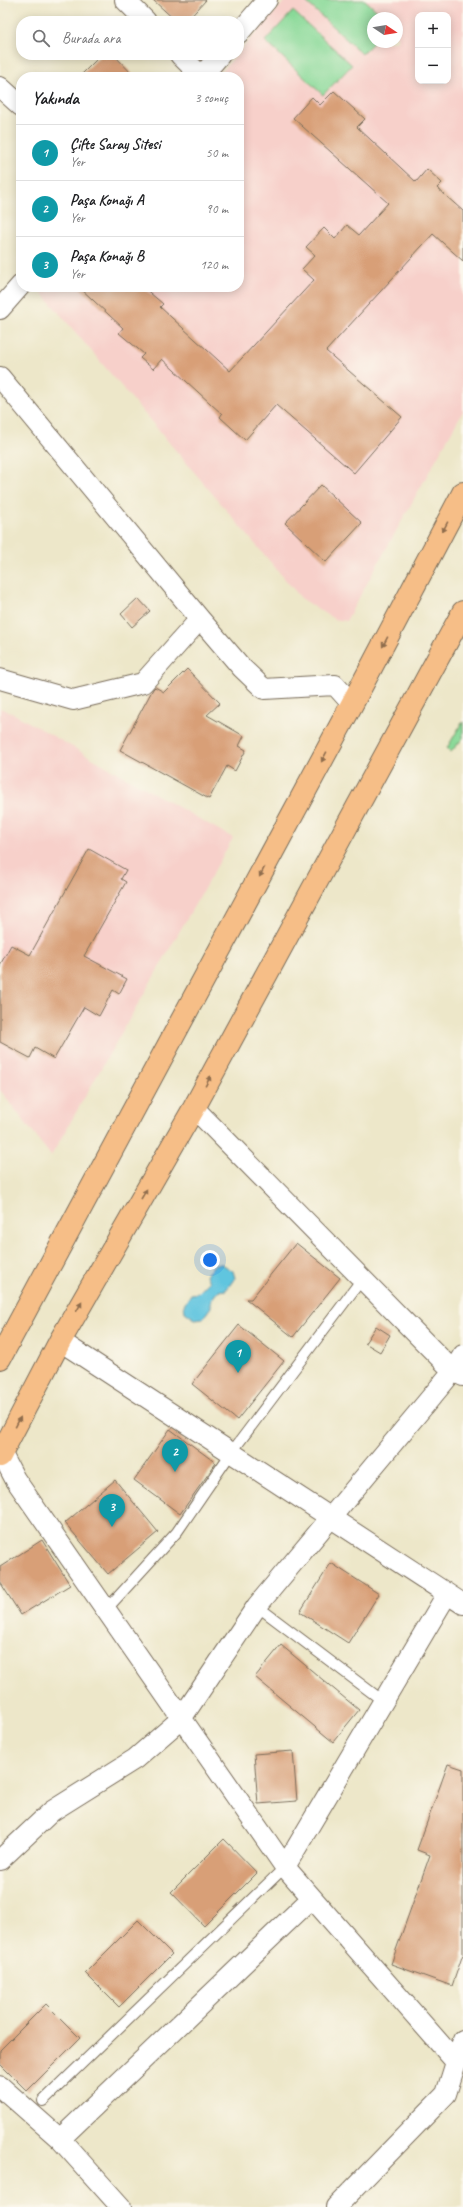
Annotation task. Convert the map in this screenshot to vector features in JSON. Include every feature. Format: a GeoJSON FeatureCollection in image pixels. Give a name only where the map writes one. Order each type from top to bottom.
{"type":"FeatureCollection","features":[{"type":"Feature","properties":{"kind":"main road"},"geometry":{"type":"LineString","coordinates":[[0,1358],[352,704],[463,493]]}},
{"type":"Feature","properties":{"kind":"main road"},"geometry":{"type":"LineString","coordinates":[[1,1455],[60,1341],[194,1108],[463,612]]}},
{"type":"Feature","properties":{"kind":"street"},"geometry":{"type":"LineString","coordinates":[[125,0],[141,16]]}},
{"type":"Feature","properties":{"kind":"street"},"geometry":{"type":"LineString","coordinates":[[244,27],[267,0]]}},
{"type":"Feature","properties":{"kind":"street"},"geometry":{"type":"LineString","coordinates":[[185,60],[196,72]]}},
{"type":"Feature","properties":{"kind":"street"},"geometry":{"type":"LineString","coordinates":[[205,72],[216,60]]}},
{"type":"Feature","properties":{"kind":"street"},"geometry":{"type":"LineString","coordinates":[[0,87],[16,101]]}},
{"type":"Feature","properties":{"kind":"street"},"geometry":{"type":"LineString","coordinates":[[0,309],[16,291]]}},
{"type":"Feature","properties":{"kind":"street"},"geometry":{"type":"LineString","coordinates":[[0,377],[200,619],[242,668],[264,689],[335,685],[352,704]]}},
{"type":"Feature","properties":{"kind":"street"},"geometry":{"type":"LineString","coordinates":[[0,679],[73,700],[142,683],[200,619]]}},
{"type":"Feature","properties":{"kind":"street"},"geometry":{"type":"LineString","coordinates":[[0,1860],[52,1811],[135,1759],[181,1719],[257,1606],[329,1518],[460,1368],[362,1280],[194,1108]]}},
{"type":"Feature","properties":{"kind":"street"},"geometry":{"type":"LineString","coordinates":[[60,1341],[455,1599],[383,1701],[285,1867]]}},
{"type":"Feature","properties":{"kind":"street"},"geometry":{"type":"LineString","coordinates":[[1,1455],[15,1479],[285,1867],[456,2062]]}},
{"type":"Feature","properties":{"kind":"street"},"geometry":{"type":"LineString","coordinates":[[60,2139],[312,1898]]}},
{"type":"Feature","properties":{"kind":"street"},"geometry":{"type":"LineString","coordinates":[[342,2205],[446,2094],[463,2040]]}},
{"type":"Feature","properties":{"kind":"street"},"geometry":{"type":"LineString","coordinates":[[0,2086],[60,2139],[121,2207]]}},
{"type":"Feature","properties":{"kind":"lane"},"geometry":{"type":"LineString","coordinates":[[106,1611],[177,1532],[231,1453],[362,1280]]}},
{"type":"Feature","properties":{"kind":"lane"},"geometry":{"type":"LineString","coordinates":[[257,1606],[383,1701]]}},
{"type":"Feature","properties":{"kind":"lane"},"geometry":{"type":"LineString","coordinates":[[43,2101],[285,1867]]}},
{"type":"Feature","properties":{"kind":"shaded area"},"geometry":{"type":"Polygon","coordinates":[[[286,0],[463,0],[463,411],[346,621],[334,619],[301,598],[41,292],[244,292],[244,72],[221,72],[232,60],[244,60],[244,46],[286,0]]]}},
{"type":"Feature","properties":{"kind":"shaded area"},"geometry":{"type":"Polygon","coordinates":[[[0,708],[16,715],[233,838],[51,1156],[0,1090],[0,708]]]}},
{"type":"Feature","properties":{"kind":"green space"},"geometry":{"type":"Polygon","coordinates":[[[304,0],[365,0],[378,12],[367,12],[368,48],[362,54],[304,0]]]}},
{"type":"Feature","properties":{"kind":"green space"},"geometry":{"type":"Polygon","coordinates":[[[293,11],[352,65],[323,95],[265,41],[293,11]]]}},
{"type":"Feature","properties":{"kind":"green space"},"geometry":{"type":"Polygon","coordinates":[[[463,721],[463,738],[451,752],[447,748],[463,721]]]}},
{"type":"Feature","properties":{"kind":"water"},"geometry":{"type":"Polygon","coordinates":[[[215,1264],[222,1264],[233,1271],[235,1278],[226,1290],[218,1291],[211,1300],[211,1307],[203,1318],[195,1319],[185,1312],[184,1305],[191,1294],[198,1293],[209,1282],[206,1275],[215,1264]]]}},
{"type":"Feature","properties":{"kind":"building"},"geometry":{"type":"Polygon","coordinates":[[[153,0],[206,0],[192,16],[171,16],[153,0]]]}},
{"type":"Feature","properties":{"kind":"building"},"geometry":{"type":"Polygon","coordinates":[[[96,60],[119,60],[130,72],[84,72],[96,60]]]}},
{"type":"Feature","properties":{"kind":"building"},"geometry":{"type":"Polygon","coordinates":[[[334,91],[365,119],[357,127],[416,182],[427,169],[442,183],[437,188],[463,211],[463,261],[433,234],[326,351],[402,417],[354,473],[276,405],[245,440],[220,417],[222,414],[162,359],[153,369],[140,358],[144,354],[119,333],[123,328],[84,292],[149,292],[163,304],[160,307],[230,371],[314,280],[302,269],[315,255],[306,247],[324,228],[335,239],[347,225],[359,235],[388,203],[293,118],[312,97],[320,105],[334,91]]]}},
{"type":"Feature","properties":{"kind":"building"},"geometry":{"type":"Polygon","coordinates":[[[321,485],[362,523],[326,562],[285,523],[321,485]]]}},
{"type":"Feature","properties":{"kind":"building"},"geometry":{"type":"Polygon","coordinates":[[[138,598],[150,611],[132,627],[121,614],[138,598]]]}},
{"type":"Feature","properties":{"kind":"building"},"geometry":{"type":"Polygon","coordinates":[[[187,669],[220,703],[207,715],[244,736],[239,746],[246,750],[235,771],[227,766],[209,799],[120,750],[153,689],[155,687],[164,692],[187,669]]]}},
{"type":"Feature","properties":{"kind":"building"},"geometry":{"type":"Polygon","coordinates":[[[89,849],[126,870],[121,879],[126,882],[84,956],[127,979],[119,994],[113,990],[99,1016],[84,1007],[54,1059],[35,1048],[30,1058],[0,1042],[0,965],[11,945],[30,955],[89,849]]]}},
{"type":"Feature","properties":{"kind":"building"},"geometry":{"type":"Polygon","coordinates":[[[296,1243],[340,1278],[293,1337],[246,1299],[251,1299],[296,1243]]]}},
{"type":"Feature","properties":{"kind":"building"},"geometry":{"type":"Polygon","coordinates":[[[239,1325],[284,1361],[237,1420],[192,1384],[239,1325]]]}},
{"type":"Feature","properties":{"kind":"building"},"geometry":{"type":"Polygon","coordinates":[[[376,1326],[390,1335],[380,1352],[365,1343],[376,1326]]]}},
{"type":"Feature","properties":{"kind":"building"},"geometry":{"type":"Polygon","coordinates":[[[170,1429],[216,1463],[180,1514],[134,1480],[170,1429]]]}},
{"type":"Feature","properties":{"kind":"building"},"geometry":{"type":"Polygon","coordinates":[[[115,1480],[158,1532],[108,1574],[65,1523],[115,1480]]]}},
{"type":"Feature","properties":{"kind":"building"},"geometry":{"type":"Polygon","coordinates":[[[42,1540],[70,1585],[21,1615],[0,1582],[0,1567],[42,1540]]]}},
{"type":"Feature","properties":{"kind":"building"},"geometry":{"type":"Polygon","coordinates":[[[331,1563],[379,1594],[348,1643],[300,1612],[331,1563]]]}},
{"type":"Feature","properties":{"kind":"building"},"geometry":{"type":"Polygon","coordinates":[[[281,1645],[359,1710],[333,1742],[255,1677],[281,1645]]]}},
{"type":"Feature","properties":{"kind":"building"},"geometry":{"type":"Polygon","coordinates":[[[293,1751],[297,1801],[258,1804],[254,1754],[293,1751]]]}},
{"type":"Feature","properties":{"kind":"building"},"geometry":{"type":"Polygon","coordinates":[[[448,1764],[463,1769],[463,1954],[452,1986],[391,1964],[430,1855],[417,1850],[448,1764]]]}},
{"type":"Feature","properties":{"kind":"building"},"geometry":{"type":"Polygon","coordinates":[[[224,1839],[257,1873],[204,1926],[171,1892],[224,1839]]]}},
{"type":"Feature","properties":{"kind":"building"},"geometry":{"type":"Polygon","coordinates":[[[138,1920],[172,1954],[119,2007],[85,1973],[138,1920]]]}},
{"type":"Feature","properties":{"kind":"building"},"geometry":{"type":"Polygon","coordinates":[[[46,2004],[80,2038],[27,2091],[0,2064],[0,2050],[46,2004]]]}},
{"type":"Feature","properties":{"kind":"place","name":"Çifte Saray Sitesi"},"geometry":{"type":"Point","coordinates":[238,1373]}},
{"type":"Feature","properties":{"kind":"place","name":"Paşa Konağı A"},"geometry":{"type":"Point","coordinates":[175,1472]}},
{"type":"Feature","properties":{"kind":"place","name":"Paşa Konağı B"},"geometry":{"type":"Point","coordinates":[112,1527]}}]}
